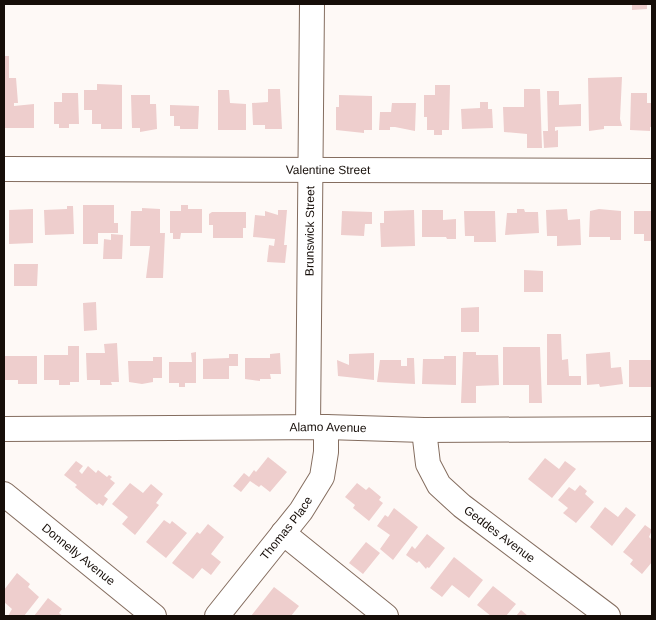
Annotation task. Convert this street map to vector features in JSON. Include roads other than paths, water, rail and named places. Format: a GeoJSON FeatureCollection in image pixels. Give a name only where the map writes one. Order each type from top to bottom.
{"type":"FeatureCollection","features":[{"type":"Feature","properties":{"kind":"street","name":"Brunswick Street"},"geometry":{"type":"LineString","coordinates":[[312,4],[310,169],[317,427]]}},
{"type":"Feature","properties":{"kind":"street","name":"Valentine Street"},"geometry":{"type":"LineString","coordinates":[[4,169],[652,171]]}},
{"type":"Feature","properties":{"kind":"street","name":"Alamo Avenue"},"geometry":{"type":"LineString","coordinates":[[4,429],[317,427],[424,430],[652,429]]}},
{"type":"Feature","properties":{"kind":"street","name":"Thomas Place"},"geometry":{"type":"LineString","coordinates":[[217,616],[301,510],[322,477],[326,452],[317,427]]}},
{"type":"Feature","properties":{"kind":"street","name":"Geddes Avenue"},"geometry":{"type":"LineString","coordinates":[[424,430],[428,464],[439,485],[462,506],[608,616]]}},
{"type":"Feature","properties":{"kind":"street","name":"Donnelly Avenue"},"geometry":{"type":"LineString","coordinates":[[4,494],[154,616]]}},
{"type":"Feature","properties":{"kind":"street"},"geometry":{"type":"LineString","coordinates":[[283,533],[386,616]]}}]}
